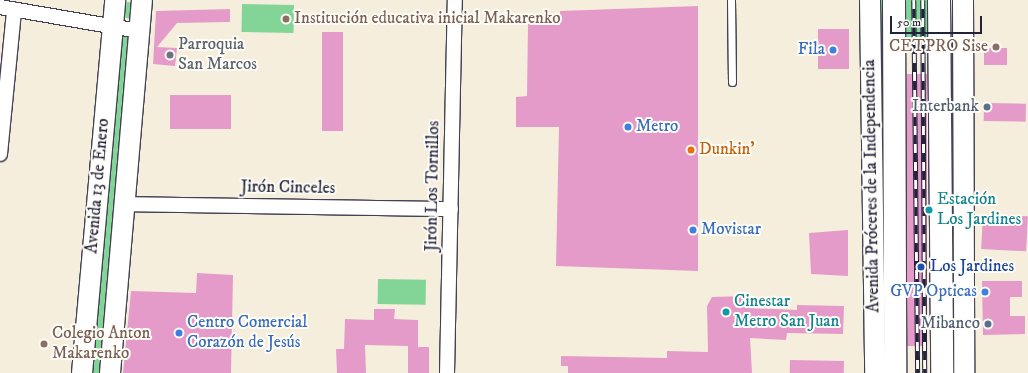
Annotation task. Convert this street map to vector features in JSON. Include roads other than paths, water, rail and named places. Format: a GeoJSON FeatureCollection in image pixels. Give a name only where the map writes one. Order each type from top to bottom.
{"type":"FeatureCollection","features":[{"type":"Feature","properties":{"kind":"main road","name":"Avenida 13 de Enero"},"geometry":{"type":"LineString","coordinates":[[82,373],[115,0]]}},
{"type":"Feature","properties":{"kind":"main road","name":"Avenida 13 de Enero"},"geometry":{"type":"LineString","coordinates":[[110,373],[142,0]]}},
{"type":"Feature","properties":{"kind":"main road","name":"Avenida Próceres de la Independencia"},"geometry":{"type":"LineString","coordinates":[[870,0],[874,373]]}},
{"type":"Feature","properties":{"kind":"main road","name":"Avenida Próceres de la Independencia"},"geometry":{"type":"LineString","coordinates":[[894,0],[894,373]]}},
{"type":"Feature","properties":{"kind":"main road"},"geometry":{"type":"LineString","coordinates":[[939,0],[942,373]]}},
{"type":"Feature","properties":{"kind":"main road"},"geometry":{"type":"LineString","coordinates":[[963,0],[964,373]]}},
{"type":"Feature","properties":{"kind":"street","name":"Jirón Los Tornillos"},"geometry":{"type":"LineString","coordinates":[[447,373],[455,0]]}},
{"type":"Feature","properties":{"kind":"street"},"geometry":{"type":"LineString","coordinates":[[0,7],[139,31]]}},
{"type":"Feature","properties":{"kind":"street"},"geometry":{"type":"LineString","coordinates":[[0,154],[2,105],[14,10]]}},
{"type":"Feature","properties":{"kind":"street","name":"Jirón Cinceles"},"geometry":{"type":"LineString","coordinates":[[124,204],[450,209]]}},
{"type":"Feature","properties":{"kind":"lane"},"geometry":{"type":"LineString","coordinates":[[731,0],[732,82]]}},
{"type":"Feature","properties":{"kind":"railway"},"geometry":{"type":"LineString","coordinates":[[914,0],[918,373]]}},
{"type":"Feature","properties":{"kind":"railway"},"geometry":{"type":"LineString","coordinates":[[923,0],[925,373]]}},
{"type":"Feature","properties":{"kind":"place","name":"Institución educativa inicial Makarenko"},"geometry":{"type":"Point","coordinates":[286,19]}},
{"type":"Feature","properties":{"kind":"place","name":"CETPRO Sise"},"geometry":{"type":"Point","coordinates":[996,47]}},
{"type":"Feature","properties":{"kind":"place","name":"Fila"},"geometry":{"type":"Point","coordinates":[833,50]}},
{"type":"Feature","properties":{"kind":"place","name":"Parroquia San Marcos"},"geometry":{"type":"Point","coordinates":[170,55]}},
{"type":"Feature","properties":{"kind":"place","name":"Interbank"},"geometry":{"type":"Point","coordinates":[987,107]}},
{"type":"Feature","properties":{"kind":"place","name":"Metro"},"geometry":{"type":"Point","coordinates":[628,127]}},
{"type":"Feature","properties":{"kind":"place","name":"Dunkin'"},"geometry":{"type":"Point","coordinates":[691,150]}},
{"type":"Feature","properties":{"kind":"place","name":"Estación Los Jardines"},"geometry":{"type":"Point","coordinates":[929,210]}},
{"type":"Feature","properties":{"kind":"place","name":"Movistar"},"geometry":{"type":"Point","coordinates":[693,230]}},
{"type":"Feature","properties":{"kind":"place","name":"Los Jardines"},"geometry":{"type":"Point","coordinates":[921,267]}},
{"type":"Feature","properties":{"kind":"place","name":"GVP Opticas"},"geometry":{"type":"Point","coordinates":[985,292]}},
{"type":"Feature","properties":{"kind":"place","name":"Cinestar Metro San Juan"},"geometry":{"type":"Point","coordinates":[726,312]}},
{"type":"Feature","properties":{"kind":"place","name":"Mibanco"},"geometry":{"type":"Point","coordinates":[988,324]}},
{"type":"Feature","properties":{"kind":"place","name":"Centro Comercial Corazón de Jesús"},"geometry":{"type":"Point","coordinates":[179,333]}},
{"type":"Feature","properties":{"kind":"place","name":"Colegio Anton Makarenko"},"geometry":{"type":"Point","coordinates":[44,344]}}]}
